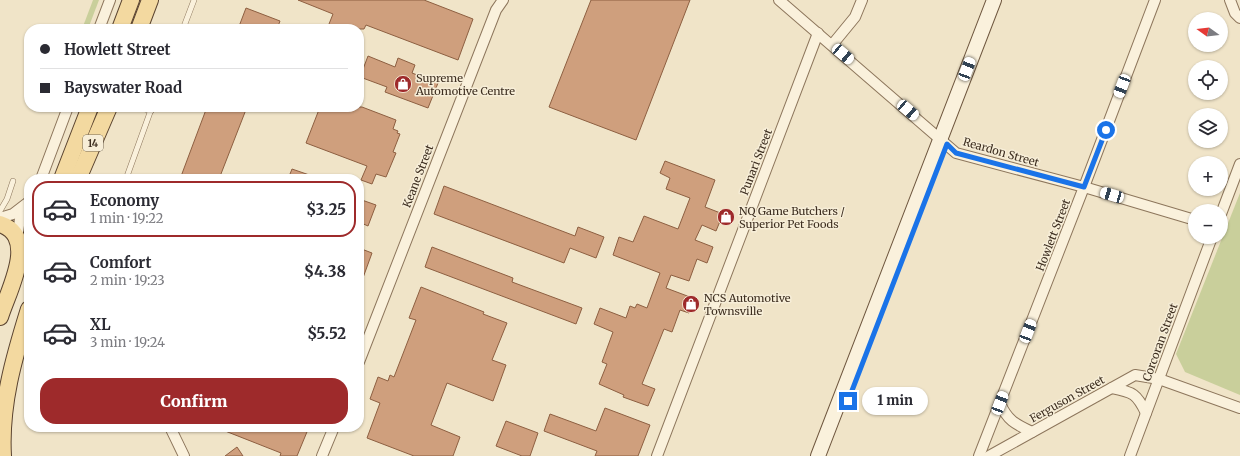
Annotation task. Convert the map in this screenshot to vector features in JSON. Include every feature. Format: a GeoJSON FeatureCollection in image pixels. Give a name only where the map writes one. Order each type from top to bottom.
{"type":"FeatureCollection","features":[{"type":"Feature","properties":{"kind":"main road"},"geometry":{"type":"LineString","coordinates":[[122,24],[131,0]]}},
{"type":"Feature","properties":{"kind":"main road"},"geometry":{"type":"LineString","coordinates":[[141,24],[150,0]]}},
{"type":"Feature","properties":{"kind":"main road"},"geometry":{"type":"LineString","coordinates":[[828,456],[944,141],[994,0]]}},
{"type":"Feature","properties":{"kind":"main road"},"geometry":{"type":"LineString","coordinates":[[818,456],[944,141],[1003,0]]}},
{"type":"Feature","properties":{"kind":"main road","name":"14"},"geometry":{"type":"LineString","coordinates":[[64,174],[88,112]]}},
{"type":"Feature","properties":{"kind":"main road","name":"14"},"geometry":{"type":"LineString","coordinates":[[80,174],[107,112]]}},
{"type":"Feature","properties":{"kind":"main road"},"geometry":{"type":"LineString","coordinates":[[0,224],[11,230],[17,238],[20,254],[19,263],[0,317]]}},
{"type":"Feature","properties":{"kind":"main road"},"geometry":{"type":"LineString","coordinates":[[0,328],[24,275]]}},
{"type":"Feature","properties":{"kind":"main road"},"geometry":{"type":"LineString","coordinates":[[0,364],[24,308]]}},
{"type":"Feature","properties":{"kind":"main road"},"geometry":{"type":"LineString","coordinates":[[3,456],[2,425],[4,399],[9,374],[24,325]]}},
{"type":"Feature","properties":{"kind":"street"},"geometry":{"type":"LineString","coordinates":[[101,24],[110,0]]}},
{"type":"Feature","properties":{"kind":"street","name":"Keane Street"},"geometry":{"type":"LineString","coordinates":[[364,349],[496,10],[503,0]]}},
{"type":"Feature","properties":{"kind":"street","name":"Reardon Street"},"geometry":{"type":"LineString","coordinates":[[779,0],[944,141],[956,153],[1084,187],[1188,218]]}},
{"type":"Feature","properties":{"kind":"street"},"geometry":{"type":"LineString","coordinates":[[832,45],[855,17],[862,0]]}},
{"type":"Feature","properties":{"kind":"street","name":"Howlett Street"},"geometry":{"type":"LineString","coordinates":[[979,456],[1155,0]]}},
{"type":"Feature","properties":{"kind":"street"},"geometry":{"type":"LineString","coordinates":[[1230,0],[1235,13],[1240,18]]}},
{"type":"Feature","properties":{"kind":"street","name":"Punari Street"},"geometry":{"type":"LineString","coordinates":[[657,456],[818,33]]}},
{"type":"Feature","properties":{"kind":"street"},"geometry":{"type":"LineString","coordinates":[[43,174],[66,112]]}},
{"type":"Feature","properties":{"kind":"street"},"geometry":{"type":"LineString","coordinates":[[1225,204],[1240,164]]}},
{"type":"Feature","properties":{"kind":"street"},"geometry":{"type":"LineString","coordinates":[[0,218],[13,214],[24,205]]}},
{"type":"Feature","properties":{"kind":"street"},"geometry":{"type":"LineString","coordinates":[[17,238],[20,219],[24,211]]}},
{"type":"Feature","properties":{"kind":"street","name":"Corcoran Street"},"geometry":{"type":"LineString","coordinates":[[1130,456],[1209,244]]}},
{"type":"Feature","properties":{"kind":"street","name":"Ferguson Street"},"geometry":{"type":"LineString","coordinates":[[989,456],[1135,375],[1159,378],[1240,408]]}},
{"type":"Feature","properties":{"kind":"street"},"geometry":{"type":"LineString","coordinates":[[1112,388],[1126,390],[1140,399],[1146,413]]}},
{"type":"Feature","properties":{"kind":"street"},"geometry":{"type":"LineString","coordinates":[[1000,403],[1004,413],[1014,424],[1032,432]]}},
{"type":"Feature","properties":{"kind":"street"},"geometry":{"type":"LineString","coordinates":[[172,432],[184,456]]}},
{"type":"Feature","properties":{"kind":"street"},"geometry":{"type":"LineString","coordinates":[[322,456],[332,432]]}},
{"type":"Feature","properties":{"kind":"lane"},"geometry":{"type":"LineString","coordinates":[[185,24],[194,0]]}},
{"type":"Feature","properties":{"kind":"lane"},"geometry":{"type":"LineString","coordinates":[[128,174],[151,112]]}},
{"type":"Feature","properties":{"kind":"lane"},"geometry":{"type":"LineString","coordinates":[[0,211],[7,199],[13,181]]}},
{"type":"Feature","properties":{"kind":"green space"},"geometry":{"type":"Polygon","coordinates":[[[93,0],[99,0],[90,24],[84,24],[93,0]]]}},
{"type":"Feature","properties":{"kind":"green space"},"geometry":{"type":"Polygon","coordinates":[[[1240,193],[1240,395],[1185,372],[1176,354],[1220,244],[1228,244],[1228,223],[1240,193]]]}},
{"type":"Feature","properties":{"kind":"building"},"geometry":{"type":"Polygon","coordinates":[[[298,0],[424,0],[473,19],[458,60],[366,25],[364,29],[364,24],[329,24],[333,14],[298,0]]]}},
{"type":"Feature","properties":{"kind":"building"},"geometry":{"type":"Polygon","coordinates":[[[591,0],[690,0],[636,140],[549,107],[591,0]]]}},
{"type":"Feature","properties":{"kind":"building"},"geometry":{"type":"Polygon","coordinates":[[[246,8],[280,21],[279,24],[240,24],[246,8]]]}},
{"type":"Feature","properties":{"kind":"building"},"geometry":{"type":"Polygon","coordinates":[[[368,56],[395,67],[398,58],[415,65],[412,73],[438,83],[428,108],[385,92],[387,87],[364,78],[364,66],[368,56]]]}},
{"type":"Feature","properties":{"kind":"building"},"geometry":{"type":"Polygon","coordinates":[[[364,108],[396,120],[393,129],[398,131],[397,133],[400,134],[393,152],[396,153],[386,177],[376,174],[372,184],[364,181],[364,174],[367,166],[306,143],[318,112],[364,112],[364,108]]]}},
{"type":"Feature","properties":{"kind":"building"},"geometry":{"type":"Polygon","coordinates":[[[205,112],[245,112],[221,174],[182,174],[205,112]]]}},
{"type":"Feature","properties":{"kind":"building"},"geometry":{"type":"Polygon","coordinates":[[[665,161],[715,180],[705,207],[723,214],[716,231],[702,225],[695,240],[713,247],[707,263],[697,259],[689,281],[671,275],[666,288],[690,297],[690,299],[694,301],[689,313],[680,310],[672,332],[664,329],[642,384],[655,389],[648,406],[623,397],[624,395],[599,384],[607,364],[602,362],[613,332],[594,324],[600,308],[626,318],[630,306],[635,308],[637,304],[647,308],[660,273],[613,255],[619,237],[633,242],[644,216],[678,229],[690,198],[666,189],[670,178],[660,173],[665,161]]]}},
{"type":"Feature","properties":{"kind":"building"},"geometry":{"type":"Polygon","coordinates":[[[292,169],[306,174],[290,174],[292,169]]]}},
{"type":"Feature","properties":{"kind":"building"},"geometry":{"type":"Polygon","coordinates":[[[444,186],[575,236],[578,227],[604,237],[596,258],[570,248],[564,263],[434,214],[444,186]]]}},
{"type":"Feature","properties":{"kind":"building"},"geometry":{"type":"Polygon","coordinates":[[[364,201],[376,205],[368,226],[364,224],[364,201]]]}},
{"type":"Feature","properties":{"kind":"building"},"geometry":{"type":"Polygon","coordinates":[[[432,247],[513,278],[512,282],[582,308],[576,324],[425,267],[432,247]]]}},
{"type":"Feature","properties":{"kind":"building"},"geometry":{"type":"Polygon","coordinates":[[[364,250],[372,253],[364,275],[364,250]]]}},
{"type":"Feature","properties":{"kind":"building"},"geometry":{"type":"Polygon","coordinates":[[[421,287],[484,312],[483,314],[507,323],[492,360],[506,365],[493,401],[447,383],[431,425],[460,437],[453,456],[414,456],[367,438],[380,403],[370,399],[378,377],[388,381],[390,375],[394,377],[416,320],[409,318],[421,287]]]}},
{"type":"Feature","properties":{"kind":"building"},"geometry":{"type":"Polygon","coordinates":[[[605,408],[650,425],[638,456],[595,456],[597,451],[544,431],[550,414],[596,431],[605,408]]]}},
{"type":"Feature","properties":{"kind":"building"},"geometry":{"type":"Polygon","coordinates":[[[506,421],[538,433],[530,456],[522,456],[496,446],[506,421]]]}},
{"type":"Feature","properties":{"kind":"building"},"geometry":{"type":"Polygon","coordinates":[[[228,432],[307,432],[297,456],[280,456],[281,453],[228,432]]]}},
{"type":"Feature","properties":{"kind":"building"},"geometry":{"type":"Polygon","coordinates":[[[237,447],[243,456],[225,456],[237,447]]]}},
{"type":"Feature","properties":{"kind":"place","name":"Supreme Automotive Centre"},"geometry":{"type":"Point","coordinates":[403,84]}},
{"type":"Feature","properties":{"kind":"place","name":"NQ Game Butchers / Superior Pet Foods"},"geometry":{"type":"Point","coordinates":[726,217]}},
{"type":"Feature","properties":{"kind":"place","name":"NCS Automotive Townsville"},"geometry":{"type":"Point","coordinates":[691,304]}},
{"type":"Feature","properties":{"kind":"route"},"geometry":{"type":"LineString","coordinates":[[848,401],[947,144],[956,153],[1084,187],[1106,130]]}}]}
